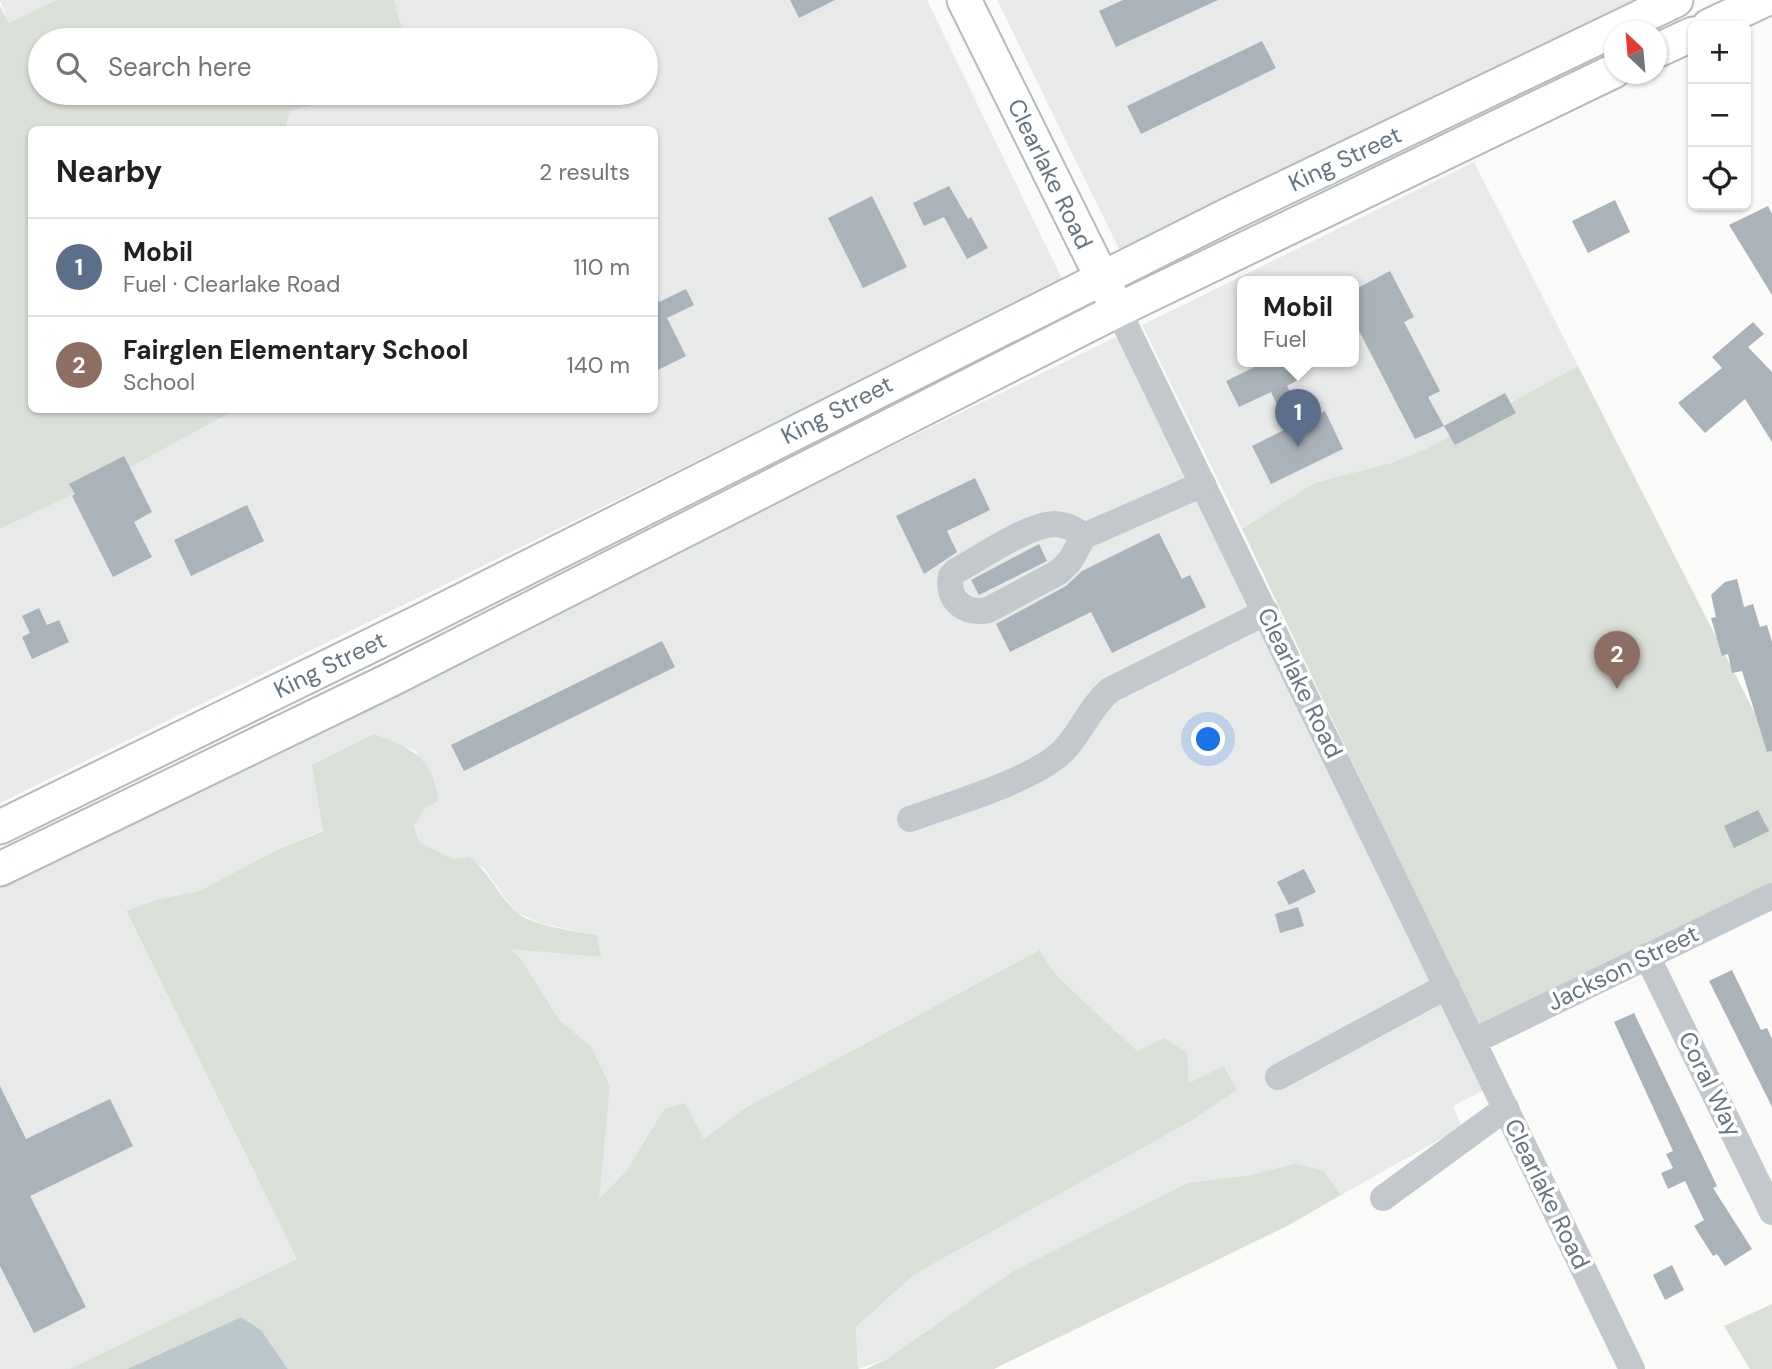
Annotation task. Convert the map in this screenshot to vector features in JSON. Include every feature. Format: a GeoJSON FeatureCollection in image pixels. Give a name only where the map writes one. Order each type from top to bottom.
{"type":"FeatureCollection","features":[{"type":"Feature","properties":{"kind":"main road","name":"Clearlake Road"},"geometry":{"type":"LineString","coordinates":[[964,0],[1118,310]]}},
{"type":"Feature","properties":{"kind":"main road","name":"King Street"},"geometry":{"type":"LineString","coordinates":[[0,827],[421,621],[1101,277],[1676,0]]}},
{"type":"Feature","properties":{"kind":"main road"},"geometry":{"type":"LineString","coordinates":[[1720,21],[1764,0]]}},
{"type":"Feature","properties":{"kind":"main road"},"geometry":{"type":"LineString","coordinates":[[1667,46],[1688,36]]}},
{"type":"Feature","properties":{"kind":"main road","name":"King Street"},"geometry":{"type":"LineString","coordinates":[[0,869],[403,673],[1118,310],[1604,76]]}},
{"type":"Feature","properties":{"kind":"main road"},"geometry":{"type":"LineString","coordinates":[[625,517],[643,551]]}},
{"type":"Feature","properties":{"kind":"main road"},"geometry":{"type":"LineString","coordinates":[[135,804],[157,777],[382,664],[408,643],[421,621]]}},
{"type":"Feature","properties":{"kind":"street","name":"Clearlake Road"},"geometry":{"type":"LineString","coordinates":[[1118,310],[1632,1369]]}},
{"type":"Feature","properties":{"kind":"street"},"geometry":{"type":"LineString","coordinates":[[1084,536],[1073,528],[1058,524],[1041,527],[956,571],[951,576],[950,589],[964,609],[976,613],[988,610],[1059,572],[1070,561],[1084,536],[1203,484]]}},
{"type":"Feature","properties":{"kind":"street"},"geometry":{"type":"LineString","coordinates":[[910,820],[1020,777],[1047,763],[1064,750],[1092,707],[1110,690],[1266,612]]}},
{"type":"Feature","properties":{"kind":"street","name":"Jackson Street"},"geometry":{"type":"LineString","coordinates":[[1474,1041],[1772,895]]}},
{"type":"Feature","properties":{"kind":"street","name":"Coral Way"},"geometry":{"type":"LineString","coordinates":[[1647,956],[1772,1212]]}},
{"type":"Feature","properties":{"kind":"street"},"geometry":{"type":"LineString","coordinates":[[1278,1077],[1447,986]]}},
{"type":"Feature","properties":{"kind":"street"},"geometry":{"type":"LineString","coordinates":[[1383,1198],[1506,1108]]}},
{"type":"Feature","properties":{"kind":"shaded area"},"geometry":{"type":"Polygon","coordinates":[[[0,0],[57,0],[9,24],[0,0]]]}},
{"type":"Feature","properties":{"kind":"shaded area"},"geometry":{"type":"Polygon","coordinates":[[[57,0],[394,0],[402,28],[28,28],[28,105],[314,105],[290,111],[286,126],[28,126],[28,413],[229,413],[134,465],[0,529],[0,6],[9,23],[57,0]]]}},
{"type":"Feature","properties":{"kind":"shaded area"},"geometry":{"type":"Polygon","coordinates":[[[394,0],[927,0],[1063,281],[0,803],[0,529],[134,465],[229,413],[658,413],[658,126],[286,126],[290,111],[314,105],[658,105],[658,28],[402,28],[394,0]]]}},
{"type":"Feature","properties":{"kind":"shaded area"},"geometry":{"type":"Polygon","coordinates":[[[997,0],[1634,0],[1121,253],[997,0]]]}},
{"type":"Feature","properties":{"kind":"shaded area"},"geometry":{"type":"Polygon","coordinates":[[[1474,162],[1578,366],[1428,448],[1391,463],[1314,483],[1242,529],[1142,325],[1237,278],[1237,367],[1359,367],[1359,276],[1242,276],[1474,162]]]}},
{"type":"Feature","properties":{"kind":"shaded area"},"geometry":{"type":"Polygon","coordinates":[[[1120,335],[1486,1089],[1453,1106],[1462,1127],[1341,1195],[1323,1170],[1295,1165],[1246,1176],[936,1327],[887,1359],[858,1369],[856,1327],[915,1274],[1191,1121],[1237,1090],[1225,1067],[1189,1083],[1187,1052],[1164,1038],[1137,1051],[1056,975],[1038,950],[747,1107],[704,1139],[696,1125],[664,1109],[627,1170],[598,1200],[610,1086],[591,1046],[560,1021],[521,959],[510,948],[600,957],[597,935],[543,924],[515,912],[484,868],[453,859],[419,842],[414,825],[425,809],[438,801],[416,751],[374,734],[323,830],[277,850],[199,891],[159,899],[126,912],[297,1259],[70,1369],[0,1369],[0,882],[1120,335]]]}},
{"type":"Feature","properties":{"kind":"shaded area"},"geometry":{"type":"Polygon","coordinates":[[[1578,366],[1772,747],[1772,883],[1478,1027],[1242,529],[1314,483],[1391,463],[1428,448],[1578,366]]]}},
{"type":"Feature","properties":{"kind":"shaded area"},"geometry":{"type":"Polygon","coordinates":[[[374,734],[410,750],[426,764],[431,774],[438,801],[425,809],[414,825],[419,842],[453,859],[469,857],[521,916],[553,927],[597,935],[601,957],[511,949],[521,959],[560,1021],[591,1046],[610,1086],[599,1199],[627,1170],[664,1109],[685,1103],[704,1139],[747,1107],[1039,950],[1056,975],[1137,1051],[1164,1038],[1187,1052],[1189,1083],[1224,1066],[1237,1090],[1191,1121],[915,1274],[856,1327],[858,1369],[288,1369],[261,1330],[241,1317],[127,1369],[70,1369],[297,1259],[126,911],[159,899],[199,891],[277,850],[323,831],[312,765],[374,734]]]}},
{"type":"Feature","properties":{"kind":"shaded area"},"geometry":{"type":"Polygon","coordinates":[[[1295,1164],[1323,1170],[1341,1195],[1287,1226],[994,1369],[866,1369],[887,1359],[1012,1272],[1188,1183],[1246,1176],[1295,1164]]]}},
{"type":"Feature","properties":{"kind":"shaded area"},"geometry":{"type":"Polygon","coordinates":[[[1772,1304],[1772,1369],[1750,1369],[1724,1326],[1772,1304]]]}},
{"type":"Feature","properties":{"kind":"shaded area"},"geometry":{"type":"Polygon","coordinates":[[[241,1317],[261,1330],[288,1369],[127,1369],[241,1317]]]}},
{"type":"Feature","properties":{"kind":"building"},"geometry":{"type":"Polygon","coordinates":[[[790,0],[835,0],[799,18],[790,0]]]}},
{"type":"Feature","properties":{"kind":"building"},"geometry":{"type":"Polygon","coordinates":[[[1123,0],[1218,0],[1116,47],[1099,11],[1123,0]]]}},
{"type":"Feature","properties":{"kind":"building"},"geometry":{"type":"Polygon","coordinates":[[[1262,41],[1276,68],[1141,134],[1127,106],[1262,41]]]}},
{"type":"Feature","properties":{"kind":"building"},"geometry":{"type":"Polygon","coordinates":[[[949,186],[968,219],[971,217],[988,248],[967,259],[944,217],[924,226],[913,203],[949,186]]]}},
{"type":"Feature","properties":{"kind":"building"},"geometry":{"type":"Polygon","coordinates":[[[872,196],[907,267],[863,288],[828,218],[872,196]]]}},
{"type":"Feature","properties":{"kind":"building"},"geometry":{"type":"Polygon","coordinates":[[[1615,200],[1630,232],[1588,253],[1572,221],[1615,200]]]}},
{"type":"Feature","properties":{"kind":"building"},"geometry":{"type":"Polygon","coordinates":[[[1768,206],[1772,214],[1772,295],[1729,225],[1768,206]]]}},
{"type":"Feature","properties":{"kind":"building"},"geometry":{"type":"Polygon","coordinates":[[[1390,271],[1414,317],[1404,322],[1440,391],[1428,397],[1444,426],[1415,439],[1359,331],[1359,287],[1390,271]]]}},
{"type":"Feature","properties":{"kind":"building"},"geometry":{"type":"Polygon","coordinates":[[[686,289],[694,305],[667,318],[686,356],[658,370],[658,300],[686,289]]]}},
{"type":"Feature","properties":{"kind":"building"},"geometry":{"type":"Polygon","coordinates":[[[1753,322],[1764,334],[1748,347],[1772,372],[1772,442],[1745,399],[1705,433],[1678,403],[1722,368],[1712,357],[1753,322]]]}},
{"type":"Feature","properties":{"kind":"building"},"geometry":{"type":"Polygon","coordinates":[[[1255,367],[1292,367],[1298,380],[1287,386],[1304,421],[1325,411],[1343,449],[1271,484],[1252,446],[1288,428],[1271,392],[1239,407],[1226,381],[1255,367]]]}},
{"type":"Feature","properties":{"kind":"building"},"geometry":{"type":"Polygon","coordinates":[[[1505,393],[1516,413],[1455,445],[1444,426],[1505,393]]]}},
{"type":"Feature","properties":{"kind":"building"},"geometry":{"type":"Polygon","coordinates":[[[124,456],[152,512],[134,522],[152,557],[113,577],[72,496],[75,494],[69,484],[124,456]]]}},
{"type":"Feature","properties":{"kind":"building"},"geometry":{"type":"Polygon","coordinates":[[[975,478],[990,510],[947,531],[957,552],[924,574],[896,516],[975,478]]]}},
{"type":"Feature","properties":{"kind":"building"},"geometry":{"type":"Polygon","coordinates":[[[247,505],[264,541],[191,576],[174,540],[247,505]]]}},
{"type":"Feature","properties":{"kind":"building"},"geometry":{"type":"Polygon","coordinates":[[[1159,533],[1182,579],[1190,575],[1206,607],[1112,653],[1091,612],[1010,652],[996,624],[1066,586],[1082,571],[1159,533]]]}},
{"type":"Feature","properties":{"kind":"building"},"geometry":{"type":"Polygon","coordinates":[[[1039,544],[1047,561],[979,595],[971,580],[1039,544]]]}},
{"type":"Feature","properties":{"kind":"building"},"geometry":{"type":"Polygon","coordinates":[[[1737,579],[1744,607],[1753,604],[1760,627],[1767,625],[1772,642],[1772,751],[1767,752],[1742,671],[1732,673],[1728,654],[1722,656],[1711,618],[1716,617],[1711,595],[1725,582],[1737,579]]]}},
{"type":"Feature","properties":{"kind":"building"},"geometry":{"type":"Polygon","coordinates":[[[39,608],[47,625],[59,620],[69,642],[32,659],[22,637],[30,633],[22,616],[39,608]]]}},
{"type":"Feature","properties":{"kind":"building"},"geometry":{"type":"Polygon","coordinates":[[[662,641],[675,667],[464,771],[451,745],[662,641]]]}},
{"type":"Feature","properties":{"kind":"building"},"geometry":{"type":"Polygon","coordinates":[[[1758,810],[1769,831],[1734,848],[1724,826],[1758,810]]]}},
{"type":"Feature","properties":{"kind":"building"},"geometry":{"type":"Polygon","coordinates":[[[1304,869],[1316,892],[1289,905],[1277,882],[1304,869]]]}},
{"type":"Feature","properties":{"kind":"building"},"geometry":{"type":"Polygon","coordinates":[[[1298,907],[1304,926],[1280,933],[1275,914],[1298,907]]]}},
{"type":"Feature","properties":{"kind":"building"},"geometry":{"type":"Polygon","coordinates":[[[1732,970],[1761,1030],[1767,1028],[1772,1039],[1772,1107],[1709,981],[1732,970]]]}},
{"type":"Feature","properties":{"kind":"building"},"geometry":{"type":"Polygon","coordinates":[[[1634,1013],[1717,1186],[1713,1188],[1752,1249],[1725,1266],[1717,1254],[1713,1256],[1694,1226],[1704,1220],[1685,1181],[1668,1189],[1661,1173],[1673,1168],[1666,1154],[1673,1151],[1614,1022],[1634,1013]]]}},
{"type":"Feature","properties":{"kind":"building"},"geometry":{"type":"Polygon","coordinates":[[[0,1086],[26,1139],[110,1099],[133,1146],[30,1196],[86,1307],[34,1333],[0,1266],[0,1086]]]}},
{"type":"Feature","properties":{"kind":"building"},"geometry":{"type":"Polygon","coordinates":[[[1672,1265],[1684,1290],[1665,1300],[1653,1275],[1672,1265]]]}},
{"type":"Feature","properties":{"kind":"place","name":"Mobil"},"geometry":{"type":"Point","coordinates":[1298,447]}},
{"type":"Feature","properties":{"kind":"place","name":"Fairglen Elementary School"},"geometry":{"type":"Point","coordinates":[1617,689]}}]}
